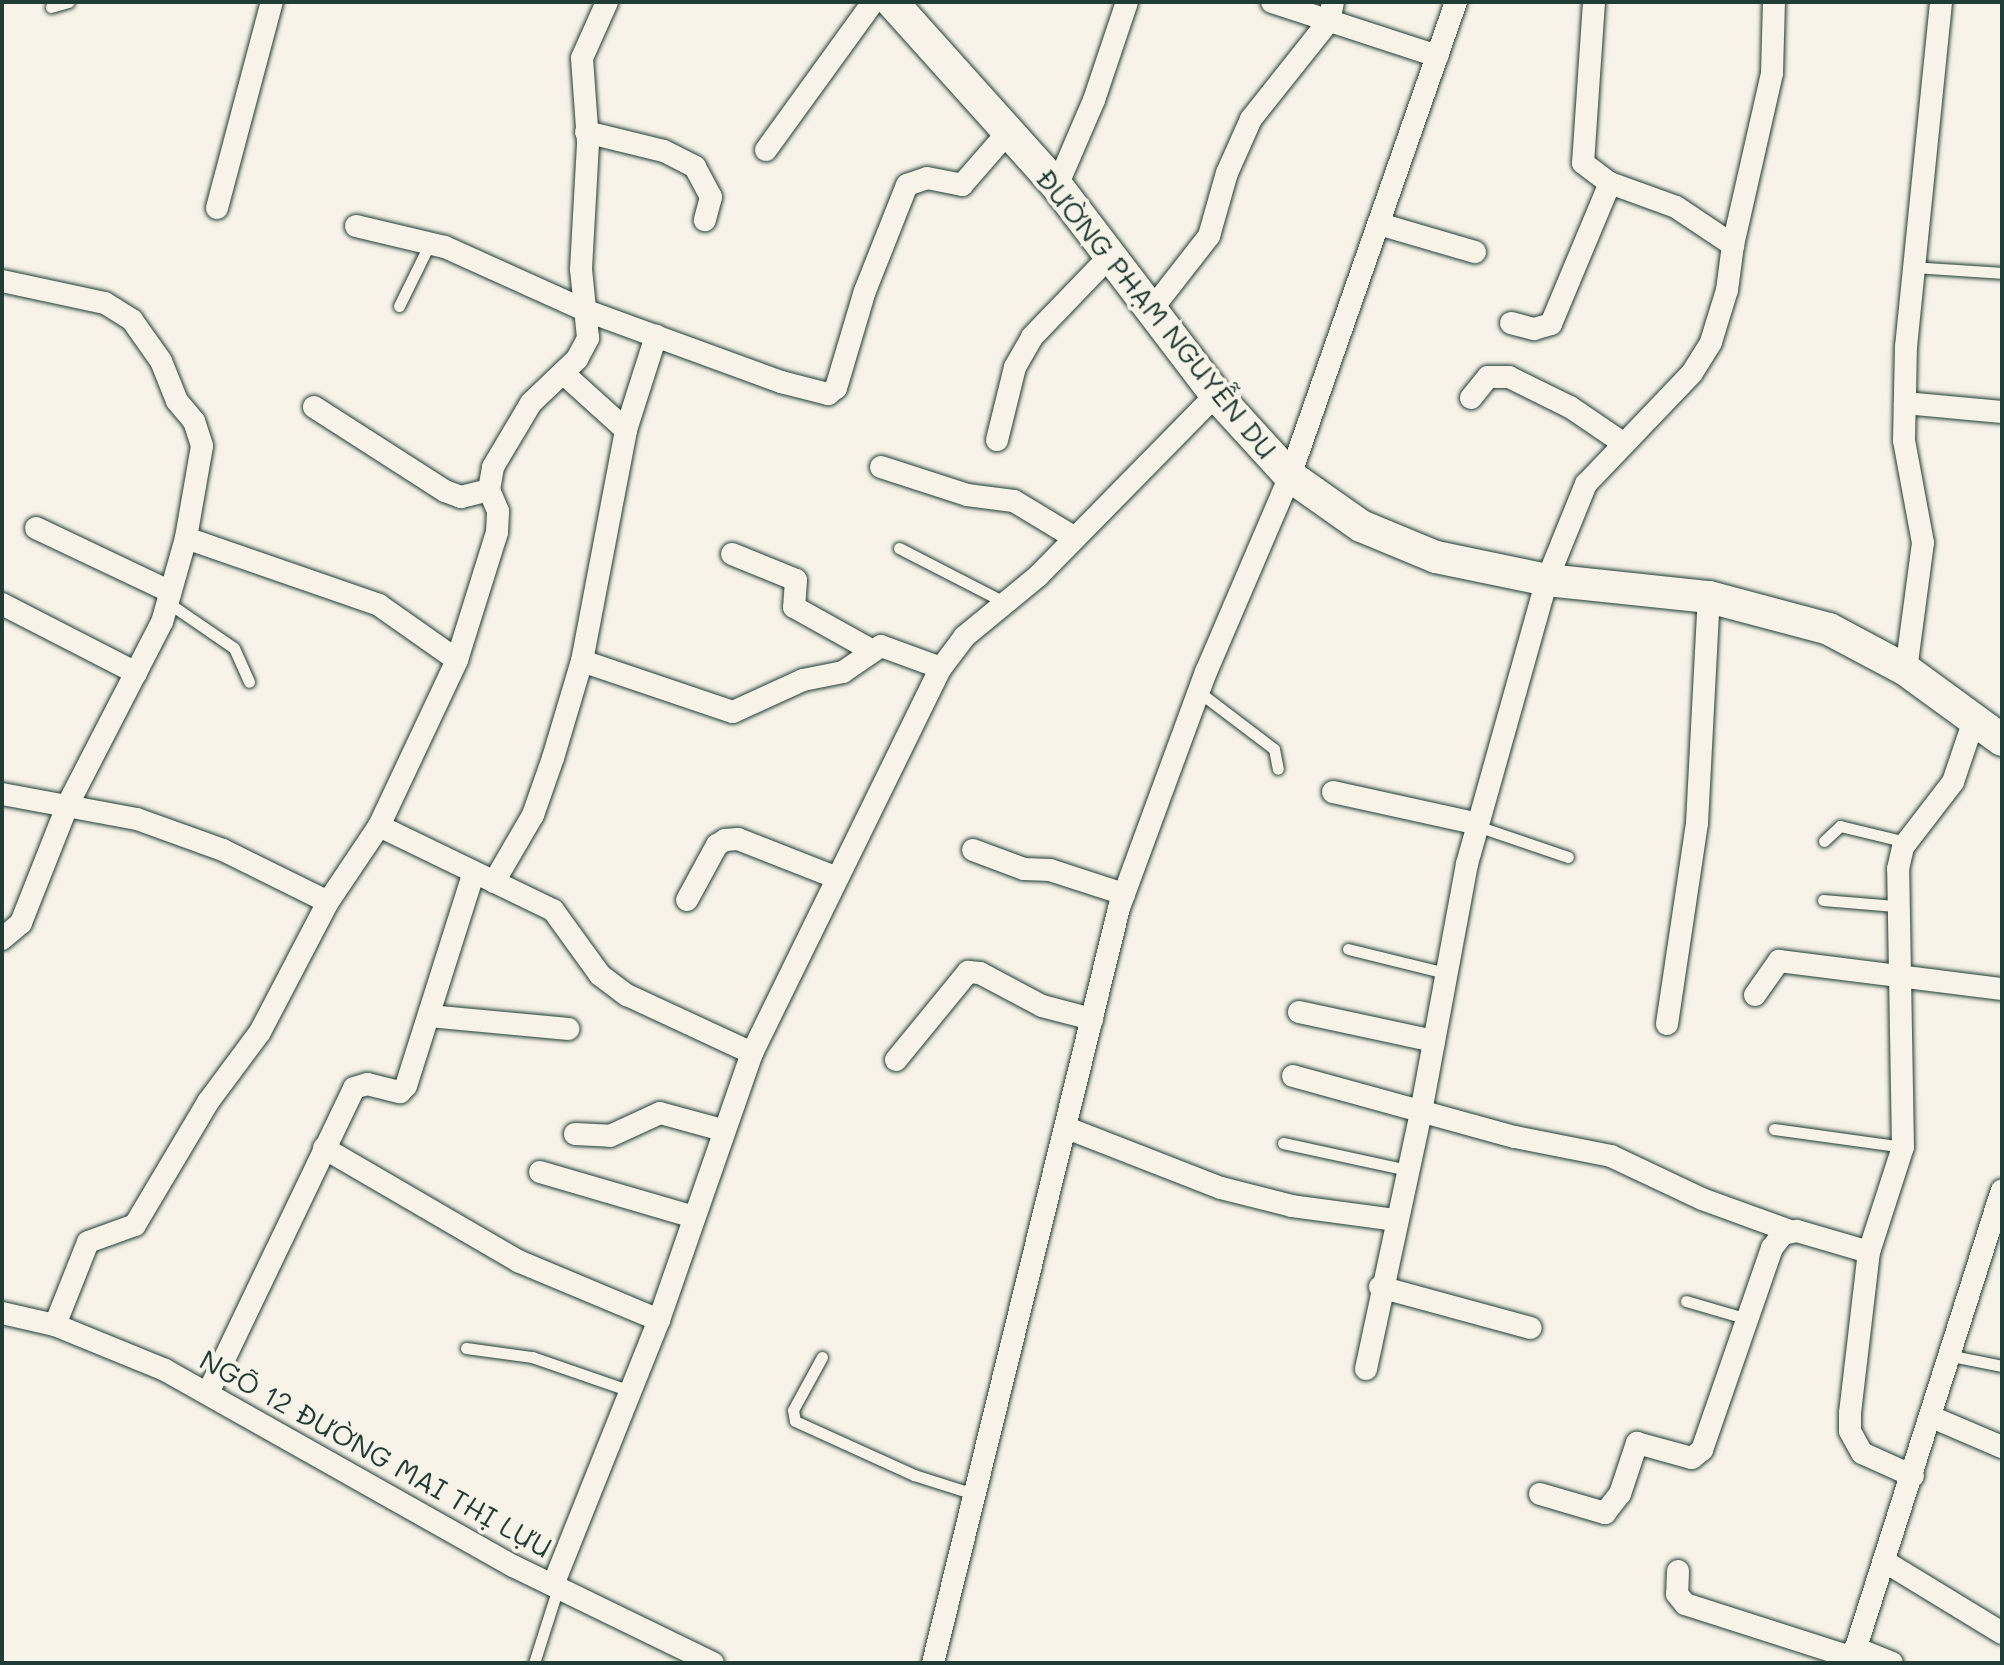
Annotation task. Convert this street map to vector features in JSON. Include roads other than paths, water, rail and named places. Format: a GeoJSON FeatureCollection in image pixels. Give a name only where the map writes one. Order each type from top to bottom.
{"type":"FeatureCollection","features":[{"type":"Feature","properties":{"kind":"main road","name":"ĐƯỜNG PHẠM NGUYỄN DU"},"geometry":{"type":"LineString","coordinates":[[892,2],[1057,186],[1216,395],[1290,476],[1361,526],[1436,557],[1547,580],[1709,597],[1829,629],[1906,670],[2002,740]]}},
{"type":"Feature","properties":{"kind":"street"},"geometry":{"type":"LineString","coordinates":[[217,208],[272,2]]}},
{"type":"Feature","properties":{"kind":"street"},"geometry":{"type":"LineString","coordinates":[[55,1325],[88,1242],[135,1225],[208,1102],[260,1032],[328,902],[379,826],[457,660],[497,532],[498,511],[489,490],[493,467],[525,413],[583,351],[590,329],[581,269],[586,132],[582,58],[607,2]]}},
{"type":"Feature","properties":{"kind":"street"},"geometry":{"type":"LineString","coordinates":[[766,150],[873,2]]}},
{"type":"Feature","properties":{"kind":"street"},"geometry":{"type":"LineString","coordinates":[[1057,186],[1094,100],[1127,2]]}},
{"type":"Feature","properties":{"kind":"street"},"geometry":{"type":"LineString","coordinates":[[1272,2],[1331,11],[1437,56]]}},
{"type":"Feature","properties":{"kind":"street"},"geometry":{"type":"LineString","coordinates":[[933,1663],[1124,894],[1198,692],[1290,476],[1456,2]]}},
{"type":"Feature","properties":{"kind":"street"},"geometry":{"type":"LineString","coordinates":[[1594,2],[1590,103],[1581,154],[1587,169],[1610,183],[1676,207],[1733,245]]}},
{"type":"Feature","properties":{"kind":"street"},"geometry":{"type":"LineString","coordinates":[[1366,1369],[1380,1287],[1421,1112],[1446,973],[1478,825],[1547,580],[1582,491],[1623,443],[1672,395],[1706,350],[1727,290],[1733,245],[1772,73],[1774,2]]}},
{"type":"Feature","properties":{"kind":"street"},"geometry":{"type":"LineString","coordinates":[[1906,670],[1923,543],[1904,440],[1912,267],[1941,2]]}},
{"type":"Feature","properties":{"kind":"street"},"geometry":{"type":"LineString","coordinates":[[1152,309],[1209,236],[1227,173],[1251,119],[1331,11]]}},
{"type":"Feature","properties":{"kind":"street"},"geometry":{"type":"LineString","coordinates":[[586,132],[664,151],[695,167],[711,197],[705,220]]}},
{"type":"Feature","properties":{"kind":"street"},"geometry":{"type":"LineString","coordinates":[[356,226],[430,243],[587,311],[822,394],[833,392],[907,185],[927,178],[962,185],[1008,132]]}},
{"type":"Feature","properties":{"kind":"street"},"geometry":{"type":"LineString","coordinates":[[1511,323],[1534,329],[1551,324],[1610,183]]}},
{"type":"Feature","properties":{"kind":"street"},"geometry":{"type":"LineString","coordinates":[[1379,224],[1475,252]]}},
{"type":"Feature","properties":{"kind":"street"},"geometry":{"type":"LineString","coordinates":[[997,440],[1015,367],[1032,337],[1110,256]]}},
{"type":"Feature","properties":{"kind":"street"},"geometry":{"type":"LineString","coordinates":[[2,281],[105,303],[132,320],[146,338],[177,401],[201,435],[186,538],[169,597],[136,673],[68,804],[21,923],[2,939]]}},
{"type":"Feature","properties":{"kind":"street"},"geometry":{"type":"LineString","coordinates":[[208,1393],[354,1088],[403,1089],[484,878],[533,815],[582,661],[626,430],[656,336]]}},
{"type":"Feature","properties":{"kind":"street"},"geometry":{"type":"LineString","coordinates":[[563,373],[626,430]]}},
{"type":"Feature","properties":{"kind":"street"},"geometry":{"type":"LineString","coordinates":[[1471,398],[1488,377],[1509,377],[1570,407],[1623,443]]}},
{"type":"Feature","properties":{"kind":"street"},"geometry":{"type":"LineString","coordinates":[[555,1586],[659,1320],[722,1130],[752,1053],[941,668],[964,637],[1006,603],[1075,538],[1216,395]]}},
{"type":"Feature","properties":{"kind":"street"},"geometry":{"type":"LineString","coordinates":[[1905,403],[2002,412]]}},
{"type":"Feature","properties":{"kind":"street"},"geometry":{"type":"LineString","coordinates":[[314,407],[445,491],[461,497],[489,490]]}},
{"type":"Feature","properties":{"kind":"street"},"geometry":{"type":"LineString","coordinates":[[881,467],[967,495],[1014,501],[1075,538]]}},
{"type":"Feature","properties":{"kind":"street"},"geometry":{"type":"LineString","coordinates":[[36,528],[169,597]]}},
{"type":"Feature","properties":{"kind":"street"},"geometry":{"type":"LineString","coordinates":[[186,538],[379,605],[457,660]]}},
{"type":"Feature","properties":{"kind":"street"},"geometry":{"type":"LineString","coordinates":[[732,554],[796,580],[794,607],[871,650]]}},
{"type":"Feature","properties":{"kind":"street"},"geometry":{"type":"LineString","coordinates":[[1667,1024],[1697,823],[1709,597]]}},
{"type":"Feature","properties":{"kind":"street"},"geometry":{"type":"LineString","coordinates":[[2,604],[136,673]]}},
{"type":"Feature","properties":{"kind":"street"},"geometry":{"type":"LineString","coordinates":[[582,661],[733,712],[803,680],[843,672],[871,650],[892,648],[941,668]]}},
{"type":"Feature","properties":{"kind":"street"},"geometry":{"type":"LineString","coordinates":[[1913,1476],[1862,1453],[1850,1431],[1869,1252],[1903,1147],[1895,906],[1907,842],[1953,782],[1974,720]]}},
{"type":"Feature","properties":{"kind":"street"},"geometry":{"type":"LineString","coordinates":[[1333,792],[1478,825]]}},
{"type":"Feature","properties":{"kind":"street"},"geometry":{"type":"LineString","coordinates":[[2,794],[68,804],[175,832],[328,902]]}},
{"type":"Feature","properties":{"kind":"street"},"geometry":{"type":"LineString","coordinates":[[379,826],[553,910],[600,975],[627,995],[752,1053]]}},
{"type":"Feature","properties":{"kind":"street"},"geometry":{"type":"LineString","coordinates":[[687,900],[717,845],[725,840],[738,839],[837,878]]}},
{"type":"Feature","properties":{"kind":"street"},"geometry":{"type":"LineString","coordinates":[[973,850],[1024,869],[1050,870],[1124,894]]}},
{"type":"Feature","properties":{"kind":"street"},"geometry":{"type":"LineString","coordinates":[[1755,995],[1779,961],[2002,989]]}},
{"type":"Feature","properties":{"kind":"street"},"geometry":{"type":"LineString","coordinates":[[896,1060],[968,972],[980,973],[1042,1006],[1092,1019]]}},
{"type":"Feature","properties":{"kind":"street"},"geometry":{"type":"LineString","coordinates":[[1299,1012],[1434,1041]]}},
{"type":"Feature","properties":{"kind":"street"},"geometry":{"type":"LineString","coordinates":[[429,1016],[568,1029]]}},
{"type":"Feature","properties":{"kind":"street"},"geometry":{"type":"LineString","coordinates":[[1293,1076],[1421,1112],[1611,1156],[1675,1187],[1790,1231],[1869,1252]]}},
{"type":"Feature","properties":{"kind":"street"},"geometry":{"type":"LineString","coordinates":[[575,1134],[610,1136],[660,1113],[722,1130]]}},
{"type":"Feature","properties":{"kind":"street"},"geometry":{"type":"LineString","coordinates":[[1067,1128],[1236,1192],[1395,1220]]}},
{"type":"Feature","properties":{"kind":"street"},"geometry":{"type":"LineString","coordinates":[[324,1148],[518,1261],[659,1320]]}},
{"type":"Feature","properties":{"kind":"street"},"geometry":{"type":"LineString","coordinates":[[540,1172],[694,1217]]}},
{"type":"Feature","properties":{"kind":"street"},"geometry":{"type":"LineString","coordinates":[[1853,1656],[1934,1418],[2002,1191]]}},
{"type":"Feature","properties":{"kind":"street"},"geometry":{"type":"LineString","coordinates":[[1540,1494],[1605,1513],[1620,1494],[1637,1443],[1692,1458],[1702,1450],[1772,1248],[1790,1231]]}},
{"type":"Feature","properties":{"kind":"street"},"geometry":{"type":"LineString","coordinates":[[1380,1287],[1531,1328]]}},
{"type":"Feature","properties":{"kind":"street","name":"NGÕ 12 ĐƯỜNG MAI THỊ LỰU"},"geometry":{"type":"LineString","coordinates":[[2,1313],[55,1325],[120,1350],[208,1393],[555,1586],[713,1663]]}},
{"type":"Feature","properties":{"kind":"street"},"geometry":{"type":"LineString","coordinates":[[1934,1418],[2002,1447]]}},
{"type":"Feature","properties":{"kind":"street"},"geometry":{"type":"LineString","coordinates":[[1884,1561],[2002,1633]]}},
{"type":"Feature","properties":{"kind":"street"},"geometry":{"type":"LineString","coordinates":[[1678,1571],[1677,1594],[1685,1604],[1853,1656],[1892,1663]]}},
{"type":"Feature","properties":{"kind":"lane"},"geometry":{"type":"LineString","coordinates":[[51,7],[68,2]]}},
{"type":"Feature","properties":{"kind":"lane"},"geometry":{"type":"LineString","coordinates":[[399,306],[430,243]]}},
{"type":"Feature","properties":{"kind":"lane"},"geometry":{"type":"LineString","coordinates":[[1912,267],[2002,273]]}},
{"type":"Feature","properties":{"kind":"lane"},"geometry":{"type":"LineString","coordinates":[[899,548],[1006,603]]}},
{"type":"Feature","properties":{"kind":"lane"},"geometry":{"type":"LineString","coordinates":[[169,597],[234,648],[249,682]]}},
{"type":"Feature","properties":{"kind":"lane"},"geometry":{"type":"LineString","coordinates":[[1198,692],[1274,749],[1278,769]]}},
{"type":"Feature","properties":{"kind":"lane"},"geometry":{"type":"LineString","coordinates":[[1478,825],[1568,857]]}},
{"type":"Feature","properties":{"kind":"lane"},"geometry":{"type":"LineString","coordinates":[[1824,841],[1840,826],[1907,842]]}},
{"type":"Feature","properties":{"kind":"lane"},"geometry":{"type":"LineString","coordinates":[[1823,900],[1895,906]]}},
{"type":"Feature","properties":{"kind":"lane"},"geometry":{"type":"LineString","coordinates":[[1348,949],[1446,973]]}},
{"type":"Feature","properties":{"kind":"lane"},"geometry":{"type":"LineString","coordinates":[[1774,1129],[1903,1147]]}},
{"type":"Feature","properties":{"kind":"lane"},"geometry":{"type":"LineString","coordinates":[[1283,1143],[1408,1170]]}},
{"type":"Feature","properties":{"kind":"lane"},"geometry":{"type":"LineString","coordinates":[[1686,1301],[1748,1319]]}},
{"type":"Feature","properties":{"kind":"lane"},"geometry":{"type":"LineString","coordinates":[[466,1348],[532,1357],[630,1391]]}},
{"type":"Feature","properties":{"kind":"lane"},"geometry":{"type":"LineString","coordinates":[[1952,1356],[2002,1366]]}},
{"type":"Feature","properties":{"kind":"lane"},"geometry":{"type":"LineString","coordinates":[[822,1357],[793,1410],[795,1421],[914,1475],[977,1495]]}},
{"type":"Feature","properties":{"kind":"lane"},"geometry":{"type":"LineString","coordinates":[[534,1663],[555,1586]]}}]}
